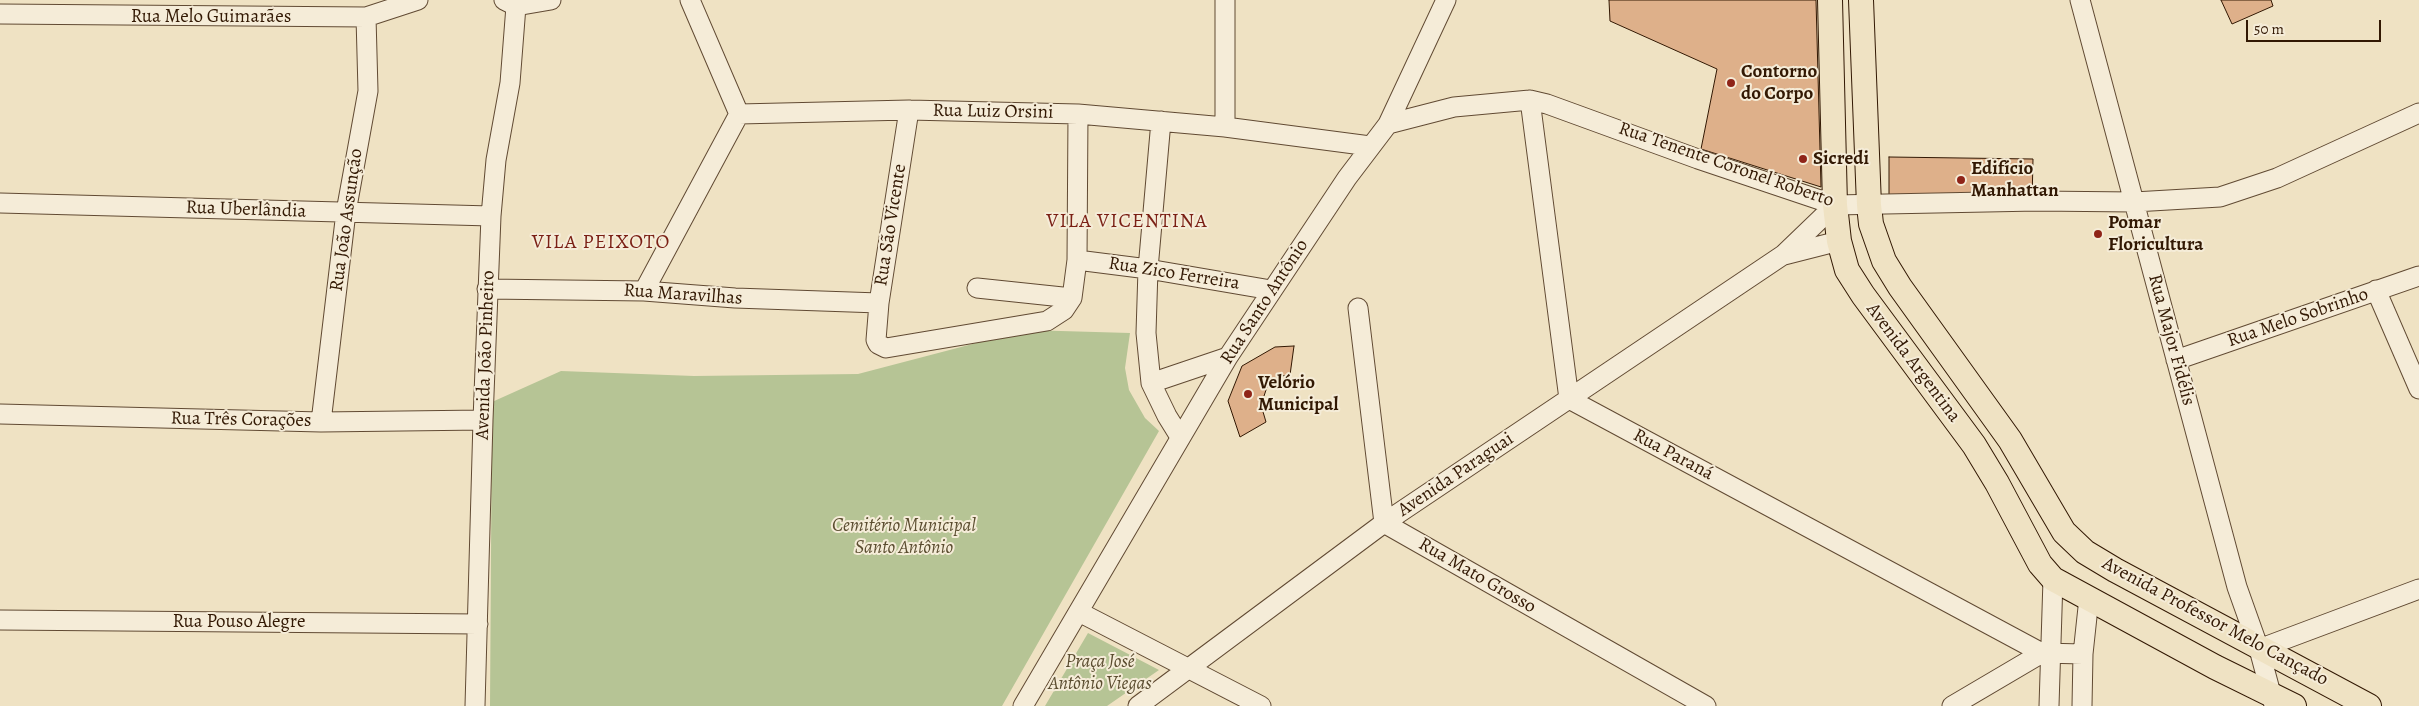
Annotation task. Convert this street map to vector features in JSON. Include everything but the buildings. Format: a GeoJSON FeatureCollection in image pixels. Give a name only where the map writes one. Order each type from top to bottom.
{"type":"FeatureCollection","features":[{"type":"Feature","properties":{"kind":"main road","name":"Avenida Argentina"},"geometry":{"type":"LineString","coordinates":[[1830,0],[1835,204],[1838,241],[1847,270],[1863,295],[1974,445],[1997,483],[2040,564],[2053,579]]}},
{"type":"Feature","properties":{"kind":"main road","name":"Avenida Argentina"},"geometry":{"type":"LineString","coordinates":[[1861,0],[1869,205],[1871,224],[1884,261],[1900,288],[2010,440],[2064,532]]}},
{"type":"Feature","properties":{"kind":"main road","name":"Avenida Professor Melo Cançado"},"geometry":{"type":"LineString","coordinates":[[2064,532],[2085,552],[2259,649],[2314,675],[2369,706]]}},
{"type":"Feature","properties":{"kind":"main road"},"geometry":{"type":"LineString","coordinates":[[2053,579],[2274,700],[2294,706]]}},
{"type":"Feature","properties":{"kind":"street","name":"Rua Melo Guimarães"},"geometry":{"type":"LineString","coordinates":[[0,14],[366,17],[418,0]]}},
{"type":"Feature","properties":{"kind":"street"},"geometry":{"type":"LineString","coordinates":[[510,3],[551,0]]}},
{"type":"Feature","properties":{"kind":"street"},"geometry":{"type":"LineString","coordinates":[[644,291],[740,114],[690,0]]}},
{"type":"Feature","properties":{"kind":"street"},"geometry":{"type":"LineString","coordinates":[[1225,0],[1225,127]]}},
{"type":"Feature","properties":{"kind":"street","name":"Rua Santo Antônio"},"geometry":{"type":"LineString","coordinates":[[1080,612],[1228,357],[1271,290],[1370,146],[1388,124],[1446,0]]}},
{"type":"Feature","properties":{"kind":"street","name":"Rua Major Fidélis"},"geometry":{"type":"LineString","coordinates":[[2080,0],[2237,588],[2259,649],[2274,700]]}},
{"type":"Feature","properties":{"kind":"street","name":"Avenida João Pinheiro"},"geometry":{"type":"LineString","coordinates":[[475,706],[491,216],[496,160],[510,83],[510,3]]}},
{"type":"Feature","properties":{"kind":"street","name":"Rua João Assunção"},"geometry":{"type":"LineString","coordinates":[[321,422],[346,212],[368,91],[366,17]]}},
{"type":"Feature","properties":{"kind":"street"},"geometry":{"type":"LineString","coordinates":[[1388,124],[1454,107],[1530,100],[1569,399]]}},
{"type":"Feature","properties":{"kind":"street","name":"Rua Tenente Coronel Roberto"},"geometry":{"type":"LineString","coordinates":[[1530,100],[1556,107],[1698,159],[1835,204],[1869,205],[2036,201],[2134,202],[2220,197],[2277,178],[2419,113]]}},
{"type":"Feature","properties":{"kind":"street","name":"Rua Luiz Orsini"},"geometry":{"type":"LineString","coordinates":[[740,114],[909,110],[1078,114],[1225,127],[1370,146]]}},
{"type":"Feature","properties":{"kind":"street","name":"Rua São Vicente"},"geometry":{"type":"LineString","coordinates":[[909,110],[879,303],[876,340],[881,346],[893,348],[1047,321],[1058,316],[1072,298]]}},
{"type":"Feature","properties":{"kind":"street"},"geometry":{"type":"LineString","coordinates":[[977,288],[1072,298],[1078,260],[1078,114]]}},
{"type":"Feature","properties":{"kind":"street"},"geometry":{"type":"LineString","coordinates":[[1161,120],[1148,268],[1146,333],[1152,383],[1167,416],[1180,437]]}},
{"type":"Feature","properties":{"kind":"street","name":"Rua Uberlândia"},"geometry":{"type":"LineString","coordinates":[[0,203],[491,216]]}},
{"type":"Feature","properties":{"kind":"street","name":"Avenida Paraguai"},"geometry":{"type":"LineString","coordinates":[[1138,706],[1384,524],[1783,255],[1835,204]]}},
{"type":"Feature","properties":{"kind":"street","name":"Avenida Paraguai"},"geometry":{"type":"LineString","coordinates":[[1783,255],[1838,241]]}},
{"type":"Feature","properties":{"kind":"street","name":"Rua Zico Ferreira"},"geometry":{"type":"LineString","coordinates":[[1078,260],[1148,268],[1271,290]]}},
{"type":"Feature","properties":{"kind":"street","name":"Rua Melo Sobrinho"},"geometry":{"type":"LineString","coordinates":[[2176,360],[2419,276]]}},
{"type":"Feature","properties":{"kind":"street","name":"Rua Maravilhas"},"geometry":{"type":"LineString","coordinates":[[488,289],[644,291],[736,298],[879,303]]}},
{"type":"Feature","properties":{"kind":"street"},"geometry":{"type":"LineString","coordinates":[[2376,290],[2419,389]]}},
{"type":"Feature","properties":{"kind":"street"},"geometry":{"type":"LineString","coordinates":[[1358,308],[1384,524]]}},
{"type":"Feature","properties":{"kind":"street"},"geometry":{"type":"LineString","coordinates":[[1152,383],[1228,357]]}},
{"type":"Feature","properties":{"kind":"street","name":"Rua Paraná"},"geometry":{"type":"LineString","coordinates":[[1569,399],[2047,653]]}},
{"type":"Feature","properties":{"kind":"street","name":"Rua Três Corações"},"geometry":{"type":"LineString","coordinates":[[0,414],[321,422],[483,420]]}},
{"type":"Feature","properties":{"kind":"street","name":"Rua Mato Grosso"},"geometry":{"type":"LineString","coordinates":[[1384,524],[1706,706]]}},
{"type":"Feature","properties":{"kind":"street"},"geometry":{"type":"LineString","coordinates":[[2049,706],[2047,653],[2053,579]]}},
{"type":"Feature","properties":{"kind":"street"},"geometry":{"type":"LineString","coordinates":[[2259,649],[2419,590]]}},
{"type":"Feature","properties":{"kind":"street"},"geometry":{"type":"LineString","coordinates":[[2082,706],[2083,654],[2090,598]]}},
{"type":"Feature","properties":{"kind":"street"},"geometry":{"type":"LineString","coordinates":[[1024,706],[1080,612],[1261,706]]}},
{"type":"Feature","properties":{"kind":"street","name":"Rua Pouso Alegre"},"geometry":{"type":"LineString","coordinates":[[0,620],[478,624]]}},
{"type":"Feature","properties":{"kind":"street"},"geometry":{"type":"LineString","coordinates":[[1952,706],[2047,653],[2083,654]]}},
{"type":"Feature","properties":{"kind":"green space","name":"Cemitério Municipal Santo Antônio"},"geometry":{"type":"Polygon","coordinates":[[[1026,330],[1130,333],[1125,368],[1129,390],[1145,418],[1159,431],[1002,706],[490,706],[492,402],[561,371],[694,376],[858,374],[1026,330]]]}},
{"type":"Feature","properties":{"kind":"green space","name":"Praça José Antônio Viegas"},"geometry":{"type":"Polygon","coordinates":[[[1088,633],[1159,670],[1107,706],[1045,706],[1088,633]]]}},
{"type":"Feature","properties":{"kind":"place","name":"Contorno do Corpo"},"geometry":{"type":"Point","coordinates":[1731,83]}},
{"type":"Feature","properties":{"kind":"place","name":"Sicredi"},"geometry":{"type":"Point","coordinates":[1803,159]}},
{"type":"Feature","properties":{"kind":"place","name":"Edifício Manhattan"},"geometry":{"type":"Point","coordinates":[1961,180]}},
{"type":"Feature","properties":{"kind":"place","name":"Pomar Floricultura"},"geometry":{"type":"Point","coordinates":[2098,234]}},
{"type":"Feature","properties":{"kind":"place","name":"Velório Municipal"},"geometry":{"type":"Point","coordinates":[1248,394]}},
{"type":"Feature","properties":{"kind":"district","name":"VILA VICENTINA"},"geometry":{"type":"Point","coordinates":[1127,222]}},
{"type":"Feature","properties":{"kind":"district","name":"VILA PEIXOTO"},"geometry":{"type":"Point","coordinates":[601,243]}}]}
